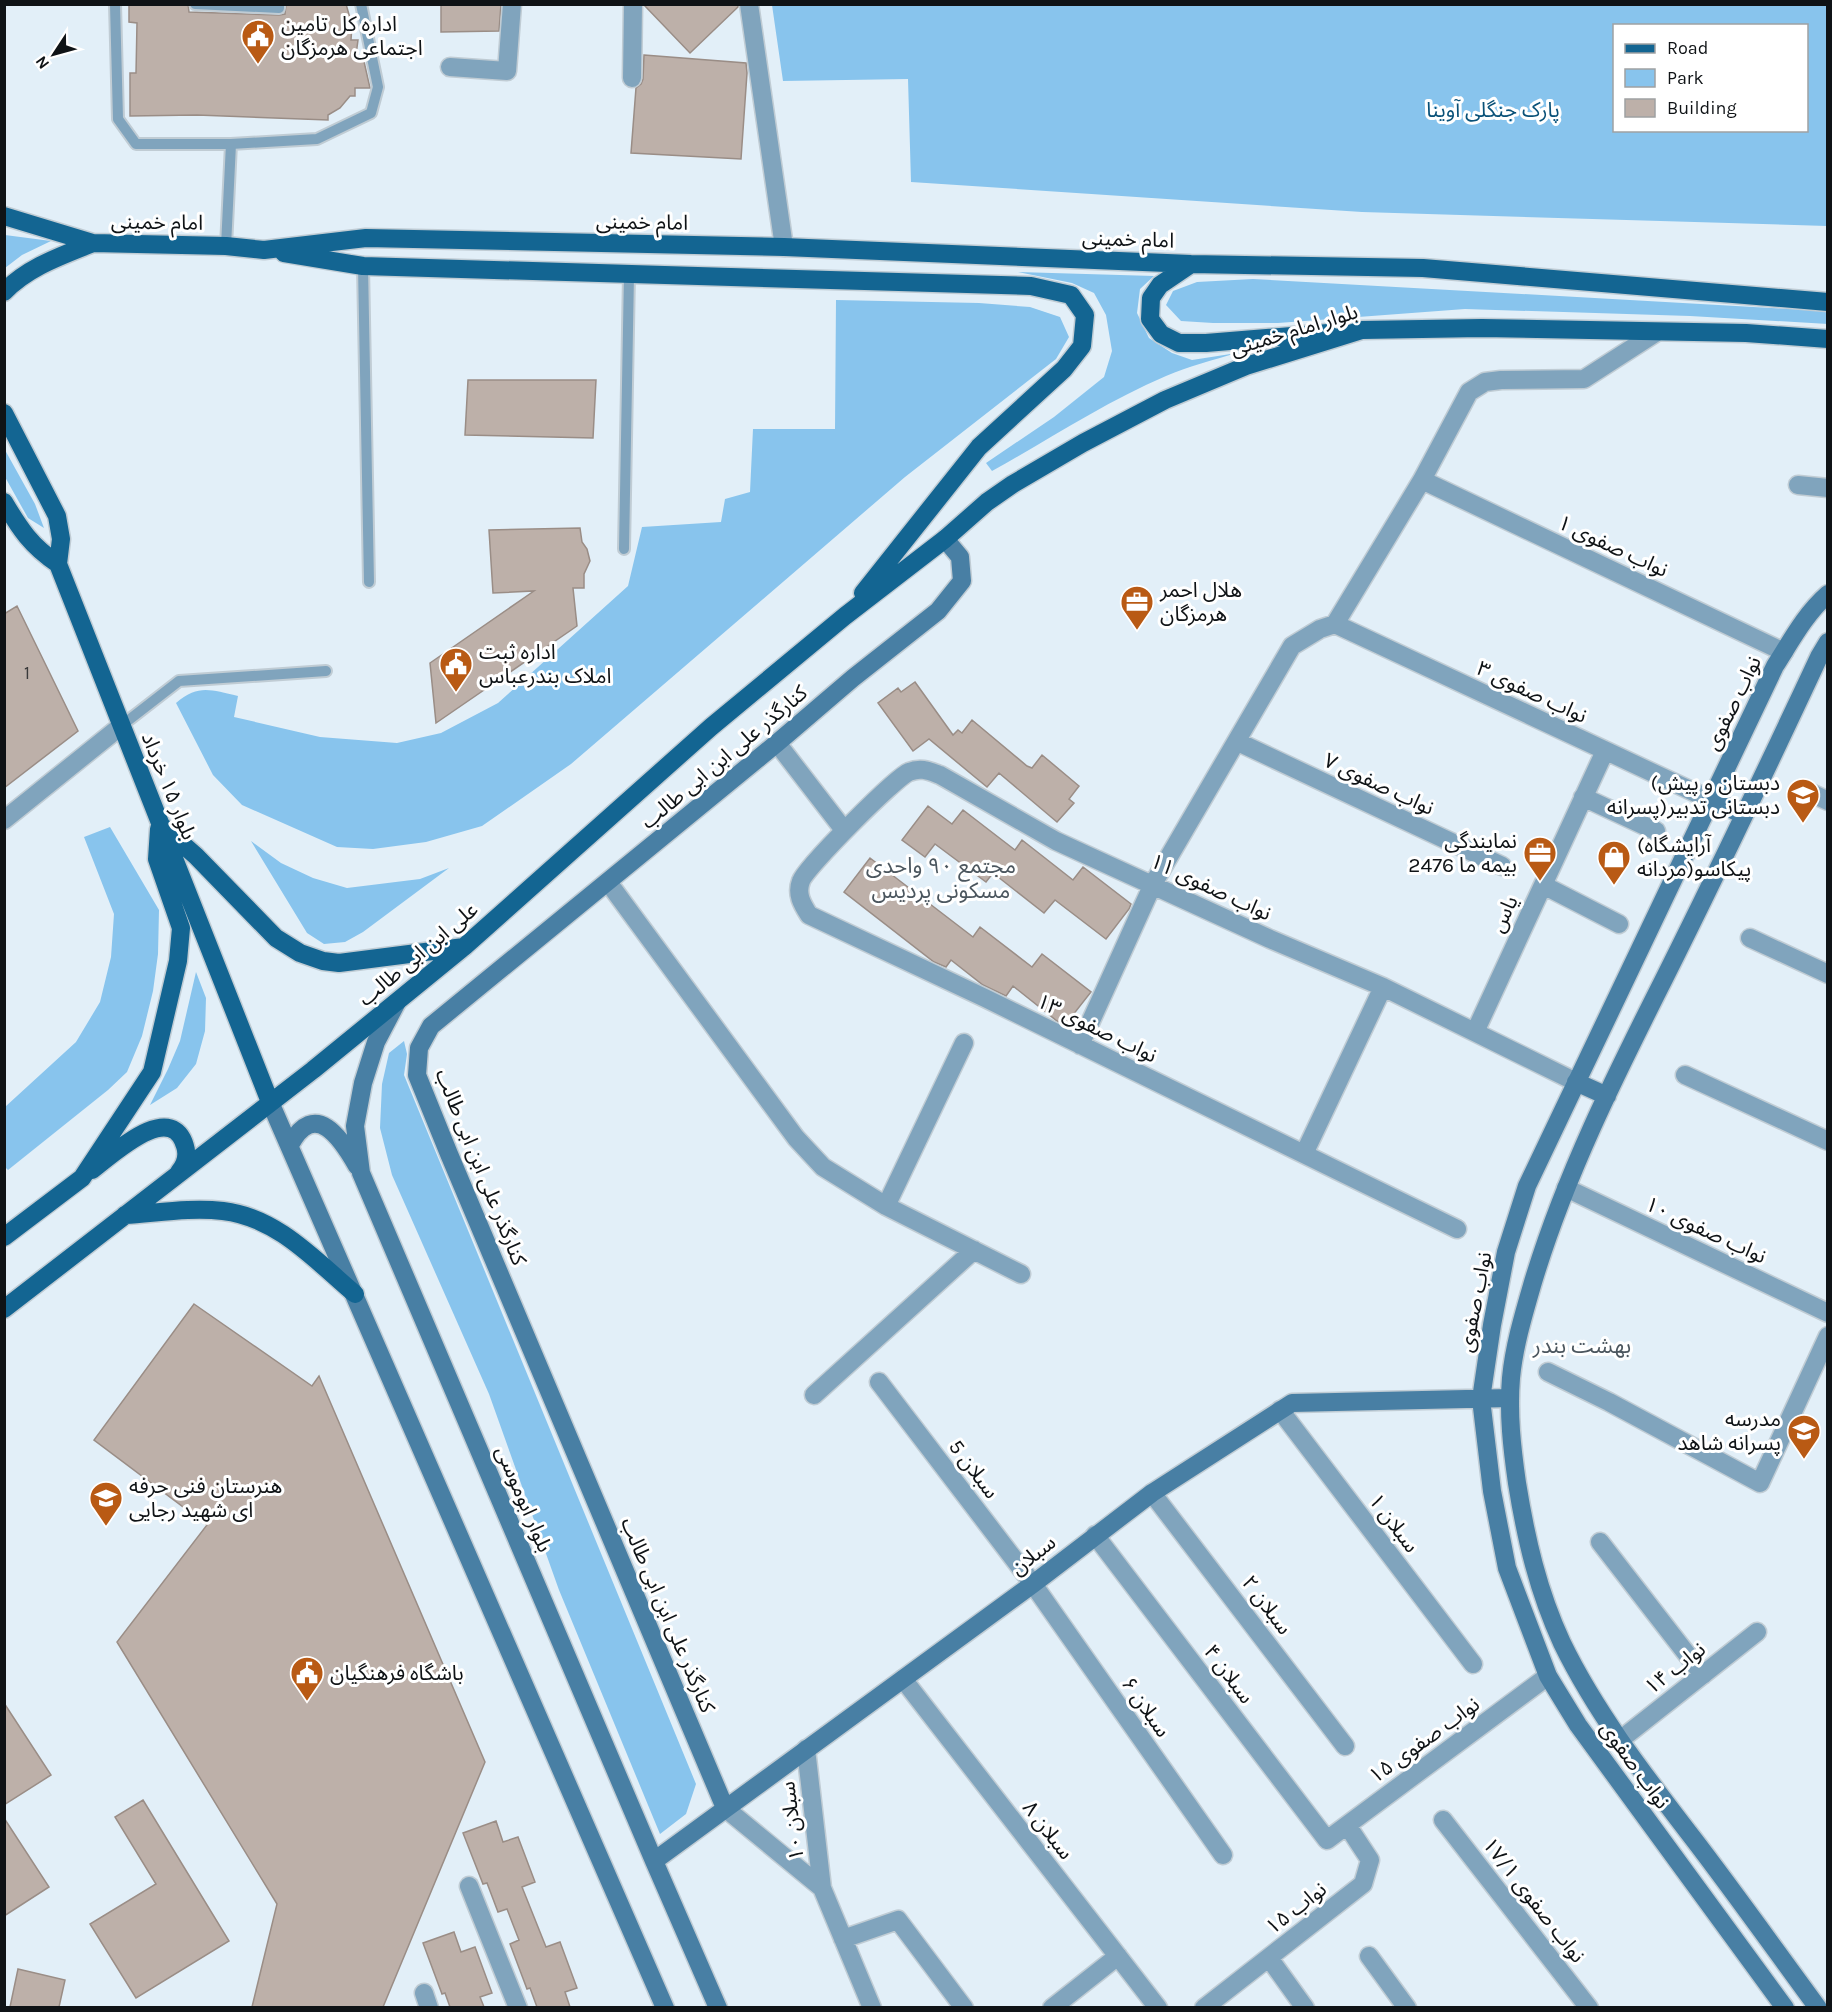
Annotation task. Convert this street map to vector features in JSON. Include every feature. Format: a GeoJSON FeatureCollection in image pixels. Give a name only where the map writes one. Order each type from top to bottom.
{"type":"FeatureCollection","features":[{"type":"Feature","properties":{"kind":"main road"},"geometry":{"type":"LineString","coordinates":[[4,216],[93,243]]}},
{"type":"Feature","properties":{"kind":"main road","name":"امام خمینی"},"geometry":{"type":"LineString","coordinates":[[93,243],[264,249],[366,238],[784,247],[1191,264]]}},
{"type":"Feature","properties":{"kind":"main road"},"geometry":{"type":"LineString","coordinates":[[4,292],[41,265],[93,243]]}},
{"type":"Feature","properties":{"kind":"main road"},"geometry":{"type":"LineString","coordinates":[[264,249],[363,267],[1031,286],[1071,295],[1085,315],[1082,346],[1064,369],[979,447],[845,616]]}},
{"type":"Feature","properties":{"kind":"main road"},"geometry":{"type":"LineString","coordinates":[[1191,264],[1160,285],[1151,298],[1150,319],[1161,333],[1179,343],[1206,343],[1362,330]]}},
{"type":"Feature","properties":{"kind":"main road","name":"بلوار امام خمینی"},"geometry":{"type":"LineString","coordinates":[[1191,264],[1423,268],[1818,301]]}},
{"type":"Feature","properties":{"kind":"main road"},"geometry":{"type":"LineString","coordinates":[[1818,301],[1827,288]]}},
{"type":"Feature","properties":{"kind":"main road","name":"بلوار امام خمینی"},"geometry":{"type":"LineString","coordinates":[[845,616],[945,539],[987,502],[1013,484],[1083,444],[1165,400],[1246,366],[1362,330],[1482,328],[1746,333],[1827,339]]}},
{"type":"Feature","properties":{"kind":"main road"},"geometry":{"type":"LineString","coordinates":[[4,413],[57,516],[61,539],[58,564],[33,546],[4,502]]}},
{"type":"Feature","properties":{"kind":"main road","name":"بلوار ۱۵ خرداد"},"geometry":{"type":"LineString","coordinates":[[58,564],[270,1102]]}},
{"type":"Feature","properties":{"kind":"main road","name":"علی ابن ابی طالب"},"geometry":{"type":"LineString","coordinates":[[4,1309],[397,1002],[465,946],[711,727],[845,616]]}},
{"type":"Feature","properties":{"kind":"main road"},"geometry":{"type":"LineString","coordinates":[[160,824],[196,856],[276,938],[300,953],[323,961],[339,963],[465,946]]}},
{"type":"Feature","properties":{"kind":"main road"},"geometry":{"type":"LineString","coordinates":[[82,1178],[152,1072],[178,962],[181,928],[157,860],[160,824]]}},
{"type":"Feature","properties":{"kind":"main road"},"geometry":{"type":"LineString","coordinates":[[4,1237],[144,1132],[162,1127],[179,1135],[187,1151],[186,1161],[176,1176]]}},
{"type":"Feature","properties":{"kind":"main road"},"geometry":{"type":"LineString","coordinates":[[126,1215],[201,1209],[243,1214],[266,1223],[291,1240],[355,1294]]}},
{"type":"Feature","properties":{"kind":"street"},"geometry":{"type":"LineString","coordinates":[[450,67],[507,71],[512,4]]}},
{"type":"Feature","properties":{"kind":"street"},"geometry":{"type":"LineString","coordinates":[[632,78],[633,4]]}},
{"type":"Feature","properties":{"kind":"street"},"geometry":{"type":"LineString","coordinates":[[748,4],[784,247]]}},
{"type":"Feature","properties":{"kind":"street"},"geometry":{"type":"LineString","coordinates":[[1080,1045],[1153,884],[1292,646],[1320,629],[1335,624],[1422,480],[1469,393],[1485,382],[1501,380],[1584,379],[1657,332]]}},
{"type":"Feature","properties":{"kind":"street","name":"نواب صفوی ۱"},"geometry":{"type":"LineString","coordinates":[[1422,480],[1784,652]]}},
{"type":"Feature","properties":{"kind":"street"},"geometry":{"type":"LineString","coordinates":[[1798,485],[1827,488]]}},
{"type":"Feature","properties":{"kind":"street","name":"کنارگذر علی ابن ابی طالب"},"geometry":{"type":"LineString","coordinates":[[725,1808],[417,1076],[419,1048],[430,1026],[938,611],[962,581],[960,557],[945,539]]}},
{"type":"Feature","properties":{"kind":"street","name":"نواب صفوی"},"geometry":{"type":"LineString","coordinates":[[1785,2007],[1578,1725],[1548,1676],[1507,1568],[1492,1491],[1481,1399],[1506,1252],[1527,1186],[1775,666],[1807,617],[1827,594]]}},
{"type":"Feature","properties":{"kind":"street","name":"نواب صفوی ۳"},"geometry":{"type":"LineString","coordinates":[[1335,624],[1711,800]]}},
{"type":"Feature","properties":{"kind":"street","name":"نواب صفوی"},"geometry":{"type":"LineString","coordinates":[[1818,2007],[1637,1765],[1590,1693],[1566,1650],[1538,1582],[1523,1522],[1510,1435],[1510,1398],[1511,1374],[1528,1299],[1551,1224],[1566,1188],[1607,1096],[1827,642]]}},
{"type":"Feature","properties":{"kind":"street"},"geometry":{"type":"LineString","coordinates":[[4,820],[121,726]]}},
{"type":"Feature","properties":{"kind":"street","name":"نواب صفوی ۷"},"geometry":{"type":"LineString","coordinates":[[1238,742],[1502,866]]}},
{"type":"Feature","properties":{"kind":"street"},"geometry":{"type":"LineString","coordinates":[[777,743],[844,830]]}},
{"type":"Feature","properties":{"kind":"street","name":"یاس"},"geometry":{"type":"LineString","coordinates":[[1475,1032],[1605,751]]}},
{"type":"Feature","properties":{"kind":"street","name":"نواب صفوی ۱۱"},"geometry":{"type":"LineString","coordinates":[[844,830],[907,772],[922,768],[940,775],[1056,841],[1270,939],[1383,987],[1576,1082]]}},
{"type":"Feature","properties":{"kind":"street"},"geometry":{"type":"LineString","coordinates":[[1809,792],[1827,801]]}},
{"type":"Feature","properties":{"kind":"street"},"geometry":{"type":"LineString","coordinates":[[1583,796],[1656,831]]}},
{"type":"Feature","properties":{"kind":"street"},"geometry":{"type":"LineString","coordinates":[[1711,800],[1744,815]]}},
{"type":"Feature","properties":{"kind":"street","name":"نواب صفوی ۱۳"},"geometry":{"type":"LineString","coordinates":[[844,830],[801,880],[799,900],[809,915],[1457,1229]]}},
{"type":"Feature","properties":{"kind":"street"},"geometry":{"type":"LineString","coordinates":[[608,882],[796,1138],[823,1167],[886,1206],[1021,1274]]}},
{"type":"Feature","properties":{"kind":"street"},"geometry":{"type":"LineString","coordinates":[[1543,885],[1619,924]]}},
{"type":"Feature","properties":{"kind":"street"},"geometry":{"type":"LineString","coordinates":[[1750,938],[1827,974]]}},
{"type":"Feature","properties":{"kind":"street"},"geometry":{"type":"LineString","coordinates":[[1304,1154],[1383,987]]}},
{"type":"Feature","properties":{"kind":"street","name":"بلوار ابوموسی"},"geometry":{"type":"LineString","coordinates":[[397,1002],[376,1042],[363,1083],[355,1126],[361,1173],[718,2007]]}},
{"type":"Feature","properties":{"kind":"street"},"geometry":{"type":"LineString","coordinates":[[886,1206],[964,1043]]}},
{"type":"Feature","properties":{"kind":"street"},"geometry":{"type":"LineString","coordinates":[[1685,1075],[1827,1141]]}},
{"type":"Feature","properties":{"kind":"street"},"geometry":{"type":"LineString","coordinates":[[1576,1082],[1607,1096]]}},
{"type":"Feature","properties":{"kind":"street"},"geometry":{"type":"LineString","coordinates":[[270,1102],[665,2007]]}},
{"type":"Feature","properties":{"kind":"street"},"geometry":{"type":"LineString","coordinates":[[290,1145],[297,1131],[312,1124],[330,1128],[343,1142],[361,1173]]}},
{"type":"Feature","properties":{"kind":"street","name":"نواب صفوی ۱۰"},"geometry":{"type":"LineString","coordinates":[[1566,1188],[1827,1313]]}},
{"type":"Feature","properties":{"kind":"street"},"geometry":{"type":"LineString","coordinates":[[814,1395],[974,1250]]}},
{"type":"Feature","properties":{"kind":"street"},"geometry":{"type":"LineString","coordinates":[[1548,1372],[1609,1401],[1760,1483],[1827,1336]]}},
{"type":"Feature","properties":{"kind":"street","name":"سبلان 5"},"geometry":{"type":"LineString","coordinates":[[879,1382],[1033,1584]]}},
{"type":"Feature","properties":{"kind":"street","name":"سبلان"},"geometry":{"type":"LineString","coordinates":[[654,1861],[1033,1584],[1152,1492],[1292,1403],[1510,1398]]}},
{"type":"Feature","properties":{"kind":"street","name":"سبلان ۱"},"geometry":{"type":"LineString","coordinates":[[1280,1410],[1473,1664]]}},
{"type":"Feature","properties":{"kind":"street","name":"سبلان ۲"},"geometry":{"type":"LineString","coordinates":[[1152,1492],[1345,1746]]}},
{"type":"Feature","properties":{"kind":"street","name":"سبلان ۴"},"geometry":{"type":"LineString","coordinates":[[1095,1535],[1327,1840]]}},
{"type":"Feature","properties":{"kind":"street"},"geometry":{"type":"LineString","coordinates":[[1600,1542],[1703,1675]]}},
{"type":"Feature","properties":{"kind":"street","name":"سبلان ۶"},"geometry":{"type":"LineString","coordinates":[[1033,1584],[1223,1855]]}},
{"type":"Feature","properties":{"kind":"street","name":"نواب ۱۴"},"geometry":{"type":"LineString","coordinates":[[1620,1740],[1757,1632]]}},
{"type":"Feature","properties":{"kind":"street","name":"نواب صفوی ۱۵"},"geometry":{"type":"LineString","coordinates":[[1327,1840],[1548,1676]]}},
{"type":"Feature","properties":{"kind":"street","name":"سبلان ۸"},"geometry":{"type":"LineString","coordinates":[[903,1679],[1158,2007]]}},
{"type":"Feature","properties":{"kind":"street","name":"سبلان ۱۰"},"geometry":{"type":"LineString","coordinates":[[806,1749],[822,1888],[872,2007]]}},
{"type":"Feature","properties":{"kind":"street"},"geometry":{"type":"LineString","coordinates":[[1615,1776],[1615,1768],[1621,1762],[1630,1760],[1637,1765]]}},
{"type":"Feature","properties":{"kind":"street","name":"سبلان ۱۰"},"geometry":{"type":"LineString","coordinates":[[725,1808],[822,1888]]}},
{"type":"Feature","properties":{"kind":"street","name":"نواب صفوی ۱۷/۱"},"geometry":{"type":"LineString","coordinates":[[1443,1820],[1589,2007]]}},
{"type":"Feature","properties":{"kind":"street","name":"نواب ۱۵"},"geometry":{"type":"LineString","coordinates":[[1204,2007],[1363,1884],[1370,1860],[1347,1826]]}},
{"type":"Feature","properties":{"kind":"street"},"geometry":{"type":"LineString","coordinates":[[469,1886],[518,2007]]}},
{"type":"Feature","properties":{"kind":"street"},"geometry":{"type":"LineString","coordinates":[[843,1939],[898,1920],[964,2007]]}},
{"type":"Feature","properties":{"kind":"street"},"geometry":{"type":"LineString","coordinates":[[1052,2007],[1118,1956]]}},
{"type":"Feature","properties":{"kind":"street"},"geometry":{"type":"LineString","coordinates":[[1369,1956],[1407,2007]]}},
{"type":"Feature","properties":{"kind":"street"},"geometry":{"type":"LineString","coordinates":[[1269,1958],[1305,2007]]}},
{"type":"Feature","properties":{"kind":"lane"},"geometry":{"type":"LineString","coordinates":[[116,4],[118,119],[136,144],[231,144],[317,139],[371,113],[378,87],[361,4]]}},
{"type":"Feature","properties":{"kind":"lane"},"geometry":{"type":"LineString","coordinates":[[195,4],[279,8],[279,4]]}},
{"type":"Feature","properties":{"kind":"lane"},"geometry":{"type":"LineString","coordinates":[[226,246],[231,144]]}},
{"type":"Feature","properties":{"kind":"lane"},"geometry":{"type":"LineString","coordinates":[[363,267],[369,582]]}},
{"type":"Feature","properties":{"kind":"lane"},"geometry":{"type":"LineString","coordinates":[[624,549],[629,274]]}},
{"type":"Feature","properties":{"kind":"lane"},"geometry":{"type":"LineString","coordinates":[[121,726],[178,681],[326,670]]}},
{"type":"Feature","properties":{"kind":"green space","name":"پارک جنگلی آوینا"},"geometry":{"type":"Polygon","coordinates":[[[772,5],[1827,5],[1827,226],[1362,212],[911,182],[908,79],[783,81],[772,5]]]}},
{"type":"Feature","properties":{"kind":"green space"},"geometry":{"type":"Polygon","coordinates":[[[5,235],[51,241],[22,255],[5,268],[5,235]]]}},
{"type":"Feature","properties":{"kind":"green space"},"geometry":{"type":"Polygon","coordinates":[[[1018,272],[1154,276],[1140,289],[1137,313],[1149,338],[1172,353],[1192,360],[1237,353],[1183,369],[1143,386],[992,471],[986,463],[1054,417],[1104,377],[1112,351],[1106,315],[1094,293],[1072,283],[1018,272]]]}},
{"type":"Feature","properties":{"kind":"green space"},"geometry":{"type":"Polygon","coordinates":[[[1253,279],[1827,311],[1828,324],[1690,316],[1465,309],[1278,323],[1213,323],[1181,321],[1166,305],[1173,291],[1197,282],[1253,279]]]}},
{"type":"Feature","properties":{"kind":"green space"},"geometry":{"type":"Polygon","coordinates":[[[836,300],[979,303],[1030,307],[1060,317],[1069,337],[1056,359],[905,477],[571,764],[482,826],[426,842],[373,849],[337,847],[242,805],[213,775],[176,703],[198,691],[205,690],[238,696],[234,717],[320,737],[397,743],[441,733],[498,703],[628,586],[642,527],[721,522],[725,499],[750,492],[753,429],[835,429],[836,300]]]}},
{"type":"Feature","properties":{"kind":"green space"},"geometry":{"type":"Polygon","coordinates":[[[5,450],[35,504],[44,528],[28,518],[5,477],[5,450]]]}},
{"type":"Feature","properties":{"kind":"green space"},"geometry":{"type":"Polygon","coordinates":[[[110,827],[159,910],[158,954],[153,991],[142,1036],[127,1072],[108,1090],[8,1170],[5,1167],[5,1107],[76,1042],[100,1002],[111,957],[114,914],[84,837],[110,827]]]}},
{"type":"Feature","properties":{"kind":"green space"},"geometry":{"type":"Polygon","coordinates":[[[251,841],[281,863],[313,878],[347,888],[420,879],[449,868],[363,932],[345,942],[324,944],[307,933],[251,841]]]}},
{"type":"Feature","properties":{"kind":"green space"},"geometry":{"type":"Polygon","coordinates":[[[196,972],[206,998],[205,1031],[196,1064],[177,1088],[150,1105],[180,1041],[196,972]]]}},
{"type":"Feature","properties":{"kind":"green space"},"geometry":{"type":"Polygon","coordinates":[[[404,1041],[407,1054],[404,1075],[696,1784],[686,1814],[660,1834],[559,1590],[489,1394],[392,1175],[380,1128],[382,1084],[389,1053],[404,1041]]]}},
{"type":"Feature","properties":{"kind":"building","name":"اداره کل تامین اجتماعی هرمزگان"},"geometry":{"type":"Polygon","coordinates":[[[129,4],[188,4],[189,12],[279,15],[285,14],[286,4],[346,4],[352,25],[351,40],[358,40],[356,55],[363,57],[370,88],[355,88],[355,96],[350,96],[340,108],[328,115],[328,120],[197,115],[130,116],[130,73],[136,73],[137,23],[129,22],[129,4]]]}},
{"type":"Feature","properties":{"kind":"building"},"geometry":{"type":"Polygon","coordinates":[[[441,4],[501,4],[499,31],[441,32],[441,4]]]}},
{"type":"Feature","properties":{"kind":"building"},"geometry":{"type":"Polygon","coordinates":[[[738,4],[738,7],[690,53],[644,5],[738,4]]]}},
{"type":"Feature","properties":{"kind":"building"},"geometry":{"type":"Polygon","coordinates":[[[644,55],[746,63],[741,159],[631,153],[636,88],[643,79],[644,55]]]}},
{"type":"Feature","properties":{"kind":"building"},"geometry":{"type":"Polygon","coordinates":[[[468,380],[596,380],[593,438],[465,435],[468,380]]]}},
{"type":"Feature","properties":{"kind":"building"},"geometry":{"type":"Polygon","coordinates":[[[580,528],[582,542],[587,549],[590,561],[584,574],[584,588],[573,588],[577,626],[436,723],[430,663],[534,591],[493,593],[489,530],[580,528]]]}},
{"type":"Feature","properties":{"kind":"building"},"geometry":{"type":"Polygon","coordinates":[[[17,606],[78,731],[4,788],[4,614],[17,606]]]}},
{"type":"Feature","properties":{"kind":"building"},"geometry":{"type":"Polygon","coordinates":[[[915,682],[953,735],[958,730],[962,733],[972,720],[1027,766],[1032,768],[1042,755],[1079,786],[1069,799],[1074,803],[1057,822],[999,773],[987,787],[929,739],[913,751],[878,703],[898,688],[901,692],[915,682]]]}},
{"type":"Feature","properties":{"kind":"building"},"geometry":{"type":"Polygon","coordinates":[[[928,806],[952,824],[963,810],[1015,850],[1022,840],[1073,880],[1083,867],[1131,904],[1129,909],[1106,939],[1055,900],[1044,913],[993,873],[986,882],[935,844],[925,857],[902,840],[928,806]]]}},
{"type":"Feature","properties":{"kind":"building"},"geometry":{"type":"Polygon","coordinates":[[[870,858],[973,937],[980,927],[1032,967],[1042,954],[1091,992],[1065,1025],[1013,986],[1006,996],[983,985],[951,960],[946,967],[934,962],[844,892],[870,858]]]}},
{"type":"Feature","properties":{"kind":"building","name":"باشگاه فرهنگیان"},"geometry":{"type":"Polygon","coordinates":[[[194,1304],[312,1386],[319,1376],[485,1762],[383,2007],[252,2007],[277,1904],[117,1642],[207,1525],[94,1440],[194,1304]]]}},
{"type":"Feature","properties":{"kind":"building"},"geometry":{"type":"Polygon","coordinates":[[[4,1703],[51,1775],[4,1805],[4,1703]]]}},
{"type":"Feature","properties":{"kind":"building"},"geometry":{"type":"Polygon","coordinates":[[[143,1800],[229,1941],[136,1998],[90,1924],[156,1884],[115,1817],[143,1800]]]}},
{"type":"Feature","properties":{"kind":"building"},"geometry":{"type":"Polygon","coordinates":[[[4,1818],[49,1887],[4,1916],[4,1818]]]}},
{"type":"Feature","properties":{"kind":"building"},"geometry":{"type":"Polygon","coordinates":[[[496,1821],[503,1842],[518,1837],[535,1882],[522,1887],[546,1947],[560,1942],[577,1988],[565,1992],[570,2007],[537,2007],[530,1988],[527,1989],[510,1944],[519,1940],[507,1909],[498,1912],[487,1883],[483,1884],[463,1833],[496,1821]]]}},
{"type":"Feature","properties":{"kind":"building"},"geometry":{"type":"Polygon","coordinates":[[[454,1932],[461,1952],[475,1947],[492,1993],[480,1997],[484,2007],[450,2007],[445,1993],[442,1994],[423,1943],[454,1932]]]}},
{"type":"Feature","properties":{"kind":"building"},"geometry":{"type":"Polygon","coordinates":[[[18,1969],[65,1980],[59,2007],[10,2007],[18,1969]]]}},
{"type":"Feature","properties":{"kind":"place","name":"اداره کل تامین اجتماعی هرمزگان"},"geometry":{"type":"Point","coordinates":[258,65]}},
{"type":"Feature","properties":{"kind":"place","name":"هلال احمر هرمزگان"},"geometry":{"type":"Point","coordinates":[1137,631]}},
{"type":"Feature","properties":{"kind":"place","name":"اداره ثبت املاک بندرعباس"},"geometry":{"type":"Point","coordinates":[456,693]}},
{"type":"Feature","properties":{"kind":"place","name":"(دبستان و پیش دبستانی تدبیر(پسرانه"},"geometry":{"type":"Point","coordinates":[1803,824]}},
{"type":"Feature","properties":{"kind":"place","name":"نمایندگی بیمه ما 2476"},"geometry":{"type":"Point","coordinates":[1540,882]}},
{"type":"Feature","properties":{"kind":"place","name":"(آرایشگاه پیکاسو(مردانه"},"geometry":{"type":"Point","coordinates":[1614,886]}},
{"type":"Feature","properties":{"kind":"place","name":"مدرسه پسرانه شاهد"},"geometry":{"type":"Point","coordinates":[1804,1460]}},
{"type":"Feature","properties":{"kind":"place","name":"هنرستان فنی حرفه ای شهید رجایی"},"geometry":{"type":"Point","coordinates":[106,1527]}},
{"type":"Feature","properties":{"kind":"place","name":"باشگاه فرهنگیان"},"geometry":{"type":"Point","coordinates":[307,1702]}},
{"type":"Feature","properties":{"kind":"district","name":"مجتمع ٩٠ واحدی مسکونی پردیس"},"geometry":{"type":"Point","coordinates":[941,878]}},
{"type":"Feature","properties":{"kind":"district","name":"بهشت بندر"},"geometry":{"type":"Point","coordinates":[1582,1345]}}]}
